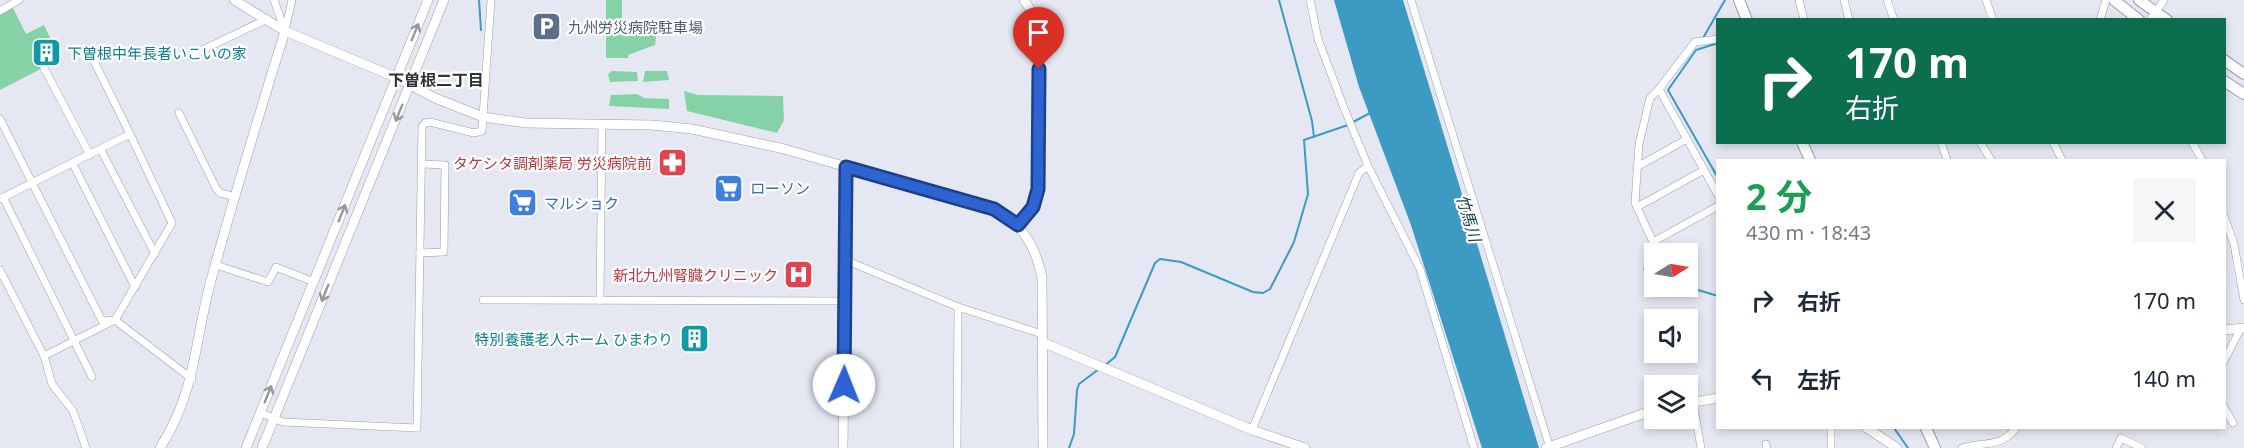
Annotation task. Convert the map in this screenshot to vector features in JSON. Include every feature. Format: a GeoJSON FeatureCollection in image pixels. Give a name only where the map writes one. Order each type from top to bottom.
{"type":"FeatureCollection","features":[{"type":"Feature","properties":{"kind":"main road"},"geometry":{"type":"LineString","coordinates":[[1739,0],[1746,18]]}},
{"type":"Feature","properties":{"kind":"main road"},"geometry":{"type":"LineString","coordinates":[[2114,0],[2136,18]]}},
{"type":"Feature","properties":{"kind":"main road"},"geometry":{"type":"LineString","coordinates":[[2139,0],[2152,15]]}},
{"type":"Feature","properties":{"kind":"main road"},"geometry":{"type":"LineString","coordinates":[[2226,61],[2244,74]]}},
{"type":"Feature","properties":{"kind":"main road"},"geometry":{"type":"LineString","coordinates":[[2226,82],[2244,94]]}},
{"type":"Feature","properties":{"kind":"main road"},"geometry":{"type":"LineString","coordinates":[[1803,144],[1810,159]]}},
{"type":"Feature","properties":{"kind":"main road"},"geometry":{"type":"LineString","coordinates":[[1926,429],[1935,448]]}},
{"type":"Feature","properties":{"kind":"street"},"geometry":{"type":"LineString","coordinates":[[0,11],[19,0]]}},
{"type":"Feature","properties":{"kind":"street"},"geometry":{"type":"LineString","coordinates":[[234,0],[285,31],[483,117],[526,123],[692,129],[775,147],[994,209],[1027,234],[1039,262],[1042,277],[1042,448]]}},
{"type":"Feature","properties":{"kind":"street"},"geometry":{"type":"LineString","coordinates":[[274,0],[285,31]]}},
{"type":"Feature","properties":{"kind":"street"},"geometry":{"type":"LineString","coordinates":[[160,448],[181,409],[192,379],[216,266],[292,0]]}},
{"type":"Feature","properties":{"kind":"street"},"geometry":{"type":"LineString","coordinates":[[246,448],[428,0]]}},
{"type":"Feature","properties":{"kind":"street"},"geometry":{"type":"LineString","coordinates":[[262,448],[444,0]]}},
{"type":"Feature","properties":{"kind":"street"},"geometry":{"type":"LineString","coordinates":[[261,413],[283,422],[417,429],[424,123],[478,134],[482,131],[491,0]]}},
{"type":"Feature","properties":{"kind":"street"},"geometry":{"type":"LineString","coordinates":[[1018,225],[1033,207],[1038,189],[1039,23],[1024,0]]}},
{"type":"Feature","properties":{"kind":"street"},"geometry":{"type":"LineString","coordinates":[[1310,0],[1318,39],[1348,118],[1368,166],[1420,269],[1474,448]]}},
{"type":"Feature","properties":{"kind":"street"},"geometry":{"type":"LineString","coordinates":[[1411,0],[1548,447],[1644,413]]}},
{"type":"Feature","properties":{"kind":"street"},"geometry":{"type":"LineString","coordinates":[[1799,0],[1804,18]]}},
{"type":"Feature","properties":{"kind":"street"},"geometry":{"type":"LineString","coordinates":[[1844,0],[1848,18]]}},
{"type":"Feature","properties":{"kind":"street"},"geometry":{"type":"LineString","coordinates":[[1887,0],[1893,18]]}},
{"type":"Feature","properties":{"kind":"street"},"geometry":{"type":"LineString","coordinates":[[1986,0],[1992,18]]}},
{"type":"Feature","properties":{"kind":"street"},"geometry":{"type":"LineString","coordinates":[[2101,18],[2106,0]]}},
{"type":"Feature","properties":{"kind":"street"},"geometry":{"type":"LineString","coordinates":[[2152,15],[2164,0]]}},
{"type":"Feature","properties":{"kind":"street"},"geometry":{"type":"LineString","coordinates":[[190,56],[267,19]]}},
{"type":"Feature","properties":{"kind":"street"},"geometry":{"type":"LineString","coordinates":[[1716,39],[1695,42],[1650,98],[1639,144],[1637,167],[1637,207],[1653,242],[1716,207]]}},
{"type":"Feature","properties":{"kind":"street"},"geometry":{"type":"LineString","coordinates":[[44,356],[115,320],[172,223],[88,49]]}},
{"type":"Feature","properties":{"kind":"street"},"geometry":{"type":"LineString","coordinates":[[44,68],[90,155]]}},
{"type":"Feature","properties":{"kind":"street"},"geometry":{"type":"LineString","coordinates":[[1659,89],[1716,191]]}},
{"type":"Feature","properties":{"kind":"street"},"geometry":{"type":"LineString","coordinates":[[179,112],[216,188],[220,193],[236,197]]}},
{"type":"Feature","properties":{"kind":"street"},"geometry":{"type":"LineString","coordinates":[[0,119],[102,321],[115,320],[192,379]]}},
{"type":"Feature","properties":{"kind":"street"},"geometry":{"type":"LineString","coordinates":[[600,300],[602,124]]}},
{"type":"Feature","properties":{"kind":"street"},"geometry":{"type":"LineString","coordinates":[[93,377],[1,198],[130,134]]}},
{"type":"Feature","properties":{"kind":"street"},"geometry":{"type":"LineString","coordinates":[[1637,167],[1687,139]]}},
{"type":"Feature","properties":{"kind":"street"},"geometry":{"type":"LineString","coordinates":[[1942,144],[1947,159]]}},
{"type":"Feature","properties":{"kind":"street"},"geometry":{"type":"LineString","coordinates":[[1981,144],[1990,159]]}},
{"type":"Feature","properties":{"kind":"street"},"geometry":{"type":"LineString","coordinates":[[2054,144],[2062,159]]}},
{"type":"Feature","properties":{"kind":"street"},"geometry":{"type":"LineString","coordinates":[[2193,144],[2201,159]]}},
{"type":"Feature","properties":{"kind":"street"},"geometry":{"type":"LineString","coordinates":[[101,150],[155,254]]}},
{"type":"Feature","properties":{"kind":"street"},"geometry":{"type":"LineString","coordinates":[[73,164],[135,287]]}},
{"type":"Feature","properties":{"kind":"street"},"geometry":{"type":"LineString","coordinates":[[420,253],[444,252],[445,165],[423,164]]}},
{"type":"Feature","properties":{"kind":"street"},"geometry":{"type":"LineString","coordinates":[[1252,430],[1359,173],[1368,166]]}},
{"type":"Feature","properties":{"kind":"street"},"geometry":{"type":"LineString","coordinates":[[843,448],[846,167]]}},
{"type":"Feature","properties":{"kind":"street"},"geometry":{"type":"LineString","coordinates":[[1637,207],[1704,170]]}},
{"type":"Feature","properties":{"kind":"street"},"geometry":{"type":"LineString","coordinates":[[2228,237],[2244,300]]}},
{"type":"Feature","properties":{"kind":"street"},"geometry":{"type":"LineString","coordinates":[[845,260],[958,307],[1042,338],[1107,370],[1252,430],[1305,448]]}},
{"type":"Feature","properties":{"kind":"street"},"geometry":{"type":"LineString","coordinates":[[216,266],[268,282],[276,267],[314,282]]}},
{"type":"Feature","properties":{"kind":"street"},"geometry":{"type":"LineString","coordinates":[[0,270],[44,356],[52,384],[73,411],[86,448]]}},
{"type":"Feature","properties":{"kind":"street"},"geometry":{"type":"LineString","coordinates":[[483,300],[844,301]]}},
{"type":"Feature","properties":{"kind":"street"},"geometry":{"type":"LineString","coordinates":[[957,448],[958,307]]}},
{"type":"Feature","properties":{"kind":"street"},"geometry":{"type":"LineString","coordinates":[[2226,330],[2242,328]]}},
{"type":"Feature","properties":{"kind":"street"},"geometry":{"type":"LineString","coordinates":[[2226,357],[2242,328]]}},
{"type":"Feature","properties":{"kind":"street"},"geometry":{"type":"LineString","coordinates":[[1698,401],[1716,398]]}},
{"type":"Feature","properties":{"kind":"street"},"geometry":{"type":"LineString","coordinates":[[2226,411],[2233,423]]}},
{"type":"Feature","properties":{"kind":"street"},"geometry":{"type":"LineString","coordinates":[[1696,429],[1701,448]]}},
{"type":"Feature","properties":{"kind":"street"},"geometry":{"type":"LineString","coordinates":[[1831,448],[1832,429]]}},
{"type":"Feature","properties":{"kind":"street"},"geometry":{"type":"LineString","coordinates":[[1868,429],[1897,448]]}},
{"type":"Feature","properties":{"kind":"street"},"geometry":{"type":"LineString","coordinates":[[1962,448],[1999,444],[2007,441],[2015,429]]}},
{"type":"Feature","properties":{"kind":"street"},"geometry":{"type":"LineString","coordinates":[[2116,448],[2121,438],[2142,448]]}},
{"type":"Feature","properties":{"kind":"green space"},"geometry":{"type":"Polygon","coordinates":[[[606,0],[622,0],[622,23],[663,23],[666,26],[657,31],[655,45],[628,55],[628,58],[606,58],[606,0]]]}},
{"type":"Feature","properties":{"kind":"green space"},"geometry":{"type":"Polygon","coordinates":[[[12,6],[26,34],[44,25],[60,59],[0,90],[0,15],[12,6]]]}},
{"type":"Feature","properties":{"kind":"green space"},"geometry":{"type":"Polygon","coordinates":[[[612,71],[637,72],[638,81],[610,82],[608,74],[612,71]]]}},
{"type":"Feature","properties":{"kind":"green space"},"geometry":{"type":"Polygon","coordinates":[[[645,71],[667,71],[669,80],[643,82],[645,71]]]}},
{"type":"Feature","properties":{"kind":"green space"},"geometry":{"type":"Polygon","coordinates":[[[684,91],[698,95],[783,96],[784,120],[777,133],[687,111],[684,91]]]}},
{"type":"Feature","properties":{"kind":"green space"},"geometry":{"type":"Polygon","coordinates":[[[637,94],[644,98],[669,99],[669,109],[609,106],[611,95],[637,94]]]}},
{"type":"Feature","properties":{"kind":"water","name":"竹馬川"},"geometry":{"type":"Polygon","coordinates":[[[1334,0],[1403,0],[1539,448],[1482,448],[1411,225],[1359,87],[1334,0]]]}},
{"type":"Feature","properties":{"kind":"waterway"},"geometry":{"type":"LineString","coordinates":[[479,0],[481,30]]}},
{"type":"Feature","properties":{"kind":"waterway"},"geometry":{"type":"LineString","coordinates":[[1279,0],[1312,121],[1314,137]]}},
{"type":"Feature","properties":{"kind":"waterway"},"geometry":{"type":"LineString","coordinates":[[1703,38],[1725,0]]}},
{"type":"Feature","properties":{"kind":"waterway"},"geometry":{"type":"LineString","coordinates":[[1716,44],[1696,50],[1668,90],[1716,174]]}},
{"type":"Feature","properties":{"kind":"waterway"},"geometry":{"type":"LineString","coordinates":[[1353,122],[1372,112]]}},
{"type":"Feature","properties":{"kind":"waterway"},"geometry":{"type":"LineString","coordinates":[[1104,366],[1115,357],[1155,263],[1160,259],[1181,262],[1253,292],[1263,293],[1270,289],[1294,242],[1308,194],[1304,140],[1348,125]]}},
{"type":"Feature","properties":{"kind":"waterway"},"geometry":{"type":"LineString","coordinates":[[1698,290],[1716,295]]}},
{"type":"Feature","properties":{"kind":"waterway"},"geometry":{"type":"LineString","coordinates":[[1069,448],[1074,434],[1079,384],[1099,369]]}},
{"type":"Feature","properties":{"kind":"waterway"},"geometry":{"type":"LineString","coordinates":[[1895,429],[1908,448]]}},
{"type":"Feature","properties":{"kind":"place","name":"九州労災病院駐車場"},"geometry":{"type":"Point","coordinates":[547,27]}},
{"type":"Feature","properties":{"kind":"place","name":"下曽根中年長者いこいの家"},"geometry":{"type":"Point","coordinates":[46,53]}},
{"type":"Feature","properties":{"kind":"place","name":"タケシタ調剤薬局 労災病院前"},"geometry":{"type":"Point","coordinates":[673,163]}},
{"type":"Feature","properties":{"kind":"place","name":"ローソン"},"geometry":{"type":"Point","coordinates":[729,188]}},
{"type":"Feature","properties":{"kind":"place","name":"マルショク"},"geometry":{"type":"Point","coordinates":[523,203]}},
{"type":"Feature","properties":{"kind":"place","name":"新北九州腎臓クリニック"},"geometry":{"type":"Point","coordinates":[799,275]}},
{"type":"Feature","properties":{"kind":"place","name":"特別養護老人ホーム ひまわり"},"geometry":{"type":"Point","coordinates":[694,339]}},
{"type":"Feature","properties":{"kind":"district","name":"下曽根二丁目"},"geometry":{"type":"Point","coordinates":[436,80]}},
{"type":"Feature","properties":{"kind":"route"},"geometry":{"type":"LineString","coordinates":[[844,385],[846,167],[980,204],[1007,216],[1018,225],[1033,207],[1038,189],[1039,69]]}}]}
